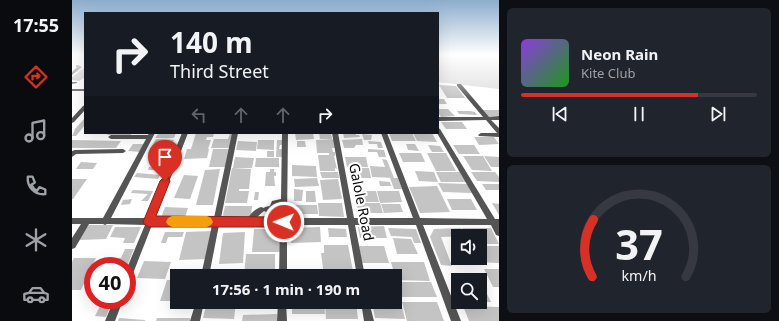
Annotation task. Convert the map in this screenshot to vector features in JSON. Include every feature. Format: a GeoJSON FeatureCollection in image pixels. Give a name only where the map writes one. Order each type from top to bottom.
{"type":"FeatureCollection","features":[{"type":"Feature","properties":{"kind":"street"},"geometry":{"type":"LineString","coordinates":[[459,85],[499,132]]}},
{"type":"Feature","properties":{"kind":"street"},"geometry":{"type":"LineString","coordinates":[[72,90],[84,90]]}},
{"type":"Feature","properties":{"kind":"street"},"geometry":{"type":"LineString","coordinates":[[72,122],[84,108]]}},
{"type":"Feature","properties":{"kind":"street"},"geometry":{"type":"LineString","coordinates":[[439,119],[499,118]]}},
{"type":"Feature","properties":{"kind":"street"},"geometry":{"type":"LineString","coordinates":[[439,132],[496,222],[499,232]]}},
{"type":"Feature","properties":{"kind":"street"},"geometry":{"type":"LineString","coordinates":[[135,257],[185,134]]}},
{"type":"Feature","properties":{"kind":"street"},"geometry":{"type":"LineString","coordinates":[[207,269],[235,134]]}},
{"type":"Feature","properties":{"kind":"street"},"geometry":{"type":"LineString","coordinates":[[283,269],[285,134]]}},
{"type":"Feature","properties":{"kind":"street","name":"Galole Road"},"geometry":{"type":"LineString","coordinates":[[335,134],[360,269]]}},
{"type":"Feature","properties":{"kind":"street"},"geometry":{"type":"LineString","coordinates":[[384,134],[456,321]]}},
{"type":"Feature","properties":{"kind":"street"},"geometry":{"type":"LineString","coordinates":[[105,222],[151,135]]}},
{"type":"Feature","properties":{"kind":"street"},"geometry":{"type":"LineString","coordinates":[[111,137],[151,135]]}},
{"type":"Feature","properties":{"kind":"street"},"geometry":{"type":"LineString","coordinates":[[480,135],[499,135]]}},
{"type":"Feature","properties":{"kind":"street"},"geometry":{"type":"LineString","coordinates":[[72,155],[75,152],[123,151]]}},
{"type":"Feature","properties":{"kind":"street"},"geometry":{"type":"LineString","coordinates":[[250,222],[254,215],[267,210],[274,203],[284,202]]}},
{"type":"Feature","properties":{"kind":"street"},"geometry":{"type":"LineString","coordinates":[[267,210],[272,222]]}},
{"type":"Feature","properties":{"kind":"street"},"geometry":{"type":"LineString","coordinates":[[72,221],[352,223],[496,222]]}},
{"type":"Feature","properties":{"kind":"street"},"geometry":{"type":"LineString","coordinates":[[72,245],[87,221]]}},
{"type":"Feature","properties":{"kind":"street"},"geometry":{"type":"LineString","coordinates":[[110,321],[115,309]]}},
{"type":"Feature","properties":{"kind":"street"},"geometry":{"type":"LineString","coordinates":[[195,321],[198,309]]}},
{"type":"Feature","properties":{"kind":"street"},"geometry":{"type":"LineString","coordinates":[[282,309],[282,321]]}},
{"type":"Feature","properties":{"kind":"street"},"geometry":{"type":"LineString","coordinates":[[366,309],[369,321]]}},
{"type":"Feature","properties":{"kind":"shaded area"},"geometry":{"type":"Polygon","coordinates":[[[439,70],[499,70],[499,89],[439,82],[439,70]]]}},
{"type":"Feature","properties":{"kind":"building"},"geometry":{"type":"Polygon","coordinates":[[[84,70],[84,78],[79,81],[72,80],[72,77],[79,72],[77,72],[84,70]]]}},
{"type":"Feature","properties":{"kind":"building"},"geometry":{"type":"Polygon","coordinates":[[[439,85],[456,86],[465,98],[447,98],[439,85]]]}},
{"type":"Feature","properties":{"kind":"building"},"geometry":{"type":"Polygon","coordinates":[[[439,99],[444,99],[447,104],[439,104],[439,99]]]}},
{"type":"Feature","properties":{"kind":"building"},"geometry":{"type":"Polygon","coordinates":[[[439,109],[448,109],[455,116],[441,117],[439,114],[439,109]]]}},
{"type":"Feature","properties":{"kind":"building"},"geometry":{"type":"Polygon","coordinates":[[[482,110],[499,110],[499,116],[488,117],[482,110]]]}},
{"type":"Feature","properties":{"kind":"building"},"geometry":{"type":"Polygon","coordinates":[[[457,111],[475,112],[477,115],[459,114],[457,111]]]}},
{"type":"Feature","properties":{"kind":"building"},"geometry":{"type":"Polygon","coordinates":[[[84,119],[84,126],[76,136],[72,136],[74,130],[84,119]]]}},
{"type":"Feature","properties":{"kind":"building"},"geometry":{"type":"Polygon","coordinates":[[[441,122],[462,122],[467,129],[446,129],[441,122]]]}},
{"type":"Feature","properties":{"kind":"building"},"geometry":{"type":"Polygon","coordinates":[[[108,134],[131,134],[130,136],[107,135],[108,134]]]}},
{"type":"Feature","properties":{"kind":"building"},"geometry":{"type":"Polygon","coordinates":[[[158,134],[176,134],[174,138],[155,138],[158,134]]]}},
{"type":"Feature","properties":{"kind":"building"},"geometry":{"type":"Polygon","coordinates":[[[196,134],[214,134],[213,137],[207,137],[206,140],[211,140],[207,158],[184,159],[187,149],[191,149],[196,134]]]}},
{"type":"Feature","properties":{"kind":"building"},"geometry":{"type":"Polygon","coordinates":[[[230,134],[235,134],[230,148],[211,148],[214,139],[228,139],[230,134]]]}},
{"type":"Feature","properties":{"kind":"building"},"geometry":{"type":"Polygon","coordinates":[[[295,134],[313,134],[314,139],[296,140],[295,134]]]}},
{"type":"Feature","properties":{"kind":"building"},"geometry":{"type":"Polygon","coordinates":[[[319,134],[331,134],[332,139],[320,139],[319,134]]]}},
{"type":"Feature","properties":{"kind":"building"},"geometry":{"type":"Polygon","coordinates":[[[343,134],[356,134],[360,137],[344,138],[343,134]]]}},
{"type":"Feature","properties":{"kind":"building"},"geometry":{"type":"Polygon","coordinates":[[[362,134],[372,135],[371,140],[364,140],[362,134]]]}},
{"type":"Feature","properties":{"kind":"building"},"geometry":{"type":"Polygon","coordinates":[[[389,134],[412,134],[416,141],[392,141],[389,134]]]}},
{"type":"Feature","properties":{"kind":"building"},"geometry":{"type":"Polygon","coordinates":[[[414,134],[433,134],[437,142],[417,141],[414,134]]]}},
{"type":"Feature","properties":{"kind":"building"},"geometry":{"type":"Polygon","coordinates":[[[474,137],[494,137],[499,144],[479,145],[474,137]]]}},
{"type":"Feature","properties":{"kind":"building"},"geometry":{"type":"Polygon","coordinates":[[[156,139],[174,140],[171,146],[159,145],[157,149],[170,149],[167,154],[148,153],[156,139]]]}},
{"type":"Feature","properties":{"kind":"building"},"geometry":{"type":"Polygon","coordinates":[[[335,139],[337,148],[332,148],[333,152],[335,152],[334,156],[337,169],[335,168],[335,171],[320,171],[318,155],[329,155],[329,153],[317,153],[316,140],[335,139]]]}},
{"type":"Feature","properties":{"kind":"building"},"geometry":{"type":"Polygon","coordinates":[[[362,139],[363,145],[356,145],[354,148],[344,148],[342,140],[362,139]]]}},
{"type":"Feature","properties":{"kind":"building"},"geometry":{"type":"Polygon","coordinates":[[[72,140],[121,141],[116,148],[72,148],[72,140]]]}},
{"type":"Feature","properties":{"kind":"building"},"geometry":{"type":"Polygon","coordinates":[[[258,140],[274,140],[274,150],[257,149],[258,140]]]}},
{"type":"Feature","properties":{"kind":"building"},"geometry":{"type":"Polygon","coordinates":[[[277,140],[283,140],[283,145],[280,145],[279,149],[282,149],[282,157],[276,157],[277,140]]]}},
{"type":"Feature","properties":{"kind":"building"},"geometry":{"type":"Polygon","coordinates":[[[238,141],[257,142],[256,151],[236,150],[238,141]]]}},
{"type":"Feature","properties":{"kind":"building"},"geometry":{"type":"Polygon","coordinates":[[[297,141],[305,141],[306,147],[297,147],[297,141]]]}},
{"type":"Feature","properties":{"kind":"building"},"geometry":{"type":"Polygon","coordinates":[[[368,141],[381,142],[383,148],[378,148],[377,144],[369,144],[368,141]]]}},
{"type":"Feature","properties":{"kind":"building"},"geometry":{"type":"Polygon","coordinates":[[[133,144],[144,144],[140,152],[128,151],[133,144]]]}},
{"type":"Feature","properties":{"kind":"building"},"geometry":{"type":"Polygon","coordinates":[[[406,144],[415,144],[419,151],[408,150],[406,144]]]}},
{"type":"Feature","properties":{"kind":"building"},"geometry":{"type":"Polygon","coordinates":[[[428,145],[440,146],[444,152],[432,152],[428,145]]]}},
{"type":"Feature","properties":{"kind":"building"},"geometry":{"type":"Polygon","coordinates":[[[453,145],[474,145],[480,154],[459,154],[453,145]]]}},
{"type":"Feature","properties":{"kind":"building"},"geometry":{"type":"Polygon","coordinates":[[[213,149],[231,149],[228,167],[209,167],[213,149]]]}},
{"type":"Feature","properties":{"kind":"building"},"geometry":{"type":"Polygon","coordinates":[[[368,149],[384,150],[386,157],[379,157],[377,152],[368,152],[368,149]]]}},
{"type":"Feature","properties":{"kind":"building"},"geometry":{"type":"Polygon","coordinates":[[[267,151],[274,151],[274,157],[267,157],[267,151]]]}},
{"type":"Feature","properties":{"kind":"building"},"geometry":{"type":"Polygon","coordinates":[[[399,153],[421,153],[425,162],[403,162],[399,153]]]}},
{"type":"Feature","properties":{"kind":"building"},"geometry":{"type":"Polygon","coordinates":[[[427,153],[446,153],[456,171],[436,171],[427,153]]]}},
{"type":"Feature","properties":{"kind":"building"},"geometry":{"type":"Polygon","coordinates":[[[155,156],[164,156],[157,170],[148,170],[149,167],[156,167],[157,164],[151,164],[153,160],[159,160],[160,158],[154,158],[155,156]]]}},
{"type":"Feature","properties":{"kind":"building"},"geometry":{"type":"Polygon","coordinates":[[[463,156],[483,156],[492,171],[472,170],[463,156]]]}},
{"type":"Feature","properties":{"kind":"building"},"geometry":{"type":"Polygon","coordinates":[[[484,156],[499,157],[499,167],[491,167],[484,156]]]}},
{"type":"Feature","properties":{"kind":"building"},"geometry":{"type":"Polygon","coordinates":[[[235,157],[254,158],[252,168],[233,168],[235,157]]]}},
{"type":"Feature","properties":{"kind":"building"},"geometry":{"type":"Polygon","coordinates":[[[345,157],[366,157],[368,167],[347,167],[345,157]]]}},
{"type":"Feature","properties":{"kind":"building"},"geometry":{"type":"Polygon","coordinates":[[[256,158],[279,158],[279,167],[255,167],[256,158]]]}},
{"type":"Feature","properties":{"kind":"building"},"geometry":{"type":"Polygon","coordinates":[[[382,159],[387,160],[394,178],[372,177],[370,166],[385,167],[382,159]]]}},
{"type":"Feature","properties":{"kind":"building"},"geometry":{"type":"Polygon","coordinates":[[[81,162],[97,163],[93,169],[76,169],[81,162]]]}},
{"type":"Feature","properties":{"kind":"building"},"geometry":{"type":"Polygon","coordinates":[[[292,165],[316,166],[317,177],[292,176],[292,165]]]}},
{"type":"Feature","properties":{"kind":"building"},"geometry":{"type":"Polygon","coordinates":[[[232,168],[251,169],[249,189],[239,189],[239,191],[249,191],[247,203],[225,203],[232,168]]]}},
{"type":"Feature","properties":{"kind":"building"},"geometry":{"type":"Polygon","coordinates":[[[348,168],[369,168],[371,178],[351,178],[348,168]]]}},
{"type":"Feature","properties":{"kind":"building"},"geometry":{"type":"Polygon","coordinates":[[[220,169],[213,205],[196,205],[205,170],[220,169]]]}},
{"type":"Feature","properties":{"kind":"building"},"geometry":{"type":"Polygon","coordinates":[[[270,169],[274,169],[274,172],[276,172],[276,176],[274,176],[275,186],[265,186],[266,172],[270,172],[270,169]]]}},
{"type":"Feature","properties":{"kind":"building"},"geometry":{"type":"Polygon","coordinates":[[[415,171],[434,172],[438,182],[419,181],[415,171]]]}},
{"type":"Feature","properties":{"kind":"building"},"geometry":{"type":"Polygon","coordinates":[[[320,172],[338,172],[339,178],[322,178],[320,172]]]}},
{"type":"Feature","properties":{"kind":"building"},"geometry":{"type":"Polygon","coordinates":[[[436,172],[460,172],[466,182],[441,182],[436,172]]]}},
{"type":"Feature","properties":{"kind":"building"},"geometry":{"type":"Polygon","coordinates":[[[471,172],[495,172],[499,177],[499,182],[477,181],[471,172]]]}},
{"type":"Feature","properties":{"kind":"building"},"geometry":{"type":"Polygon","coordinates":[[[137,173],[160,175],[158,179],[134,177],[137,173]]]}},
{"type":"Feature","properties":{"kind":"building"},"geometry":{"type":"Polygon","coordinates":[[[184,175],[198,176],[190,199],[174,198],[184,175]]]}},
{"type":"Feature","properties":{"kind":"building"},"geometry":{"type":"Polygon","coordinates":[[[317,178],[319,186],[295,187],[294,179],[317,178]]]}},
{"type":"Feature","properties":{"kind":"building"},"geometry":{"type":"Polygon","coordinates":[[[390,178],[398,178],[402,189],[394,189],[390,178]]]}},
{"type":"Feature","properties":{"kind":"building"},"geometry":{"type":"Polygon","coordinates":[[[72,179],[87,179],[73,199],[72,199],[72,179]]]}},
{"type":"Feature","properties":{"kind":"building"},"geometry":{"type":"Polygon","coordinates":[[[338,179],[342,199],[323,200],[320,180],[338,179]]]}},
{"type":"Feature","properties":{"kind":"building"},"geometry":{"type":"Polygon","coordinates":[[[379,181],[390,182],[391,186],[380,186],[379,181]]]}},
{"type":"Feature","properties":{"kind":"building"},"geometry":{"type":"Polygon","coordinates":[[[438,183],[467,184],[472,193],[443,192],[438,183]]]}},
{"type":"Feature","properties":{"kind":"building"},"geometry":{"type":"Polygon","coordinates":[[[482,184],[499,184],[499,190],[486,190],[482,184]]]}},
{"type":"Feature","properties":{"kind":"building"},"geometry":{"type":"Polygon","coordinates":[[[437,186],[450,212],[420,213],[409,187],[437,186]]]}},
{"type":"Feature","properties":{"kind":"building"},"geometry":{"type":"Polygon","coordinates":[[[294,189],[303,190],[302,201],[294,201],[294,189]]]}},
{"type":"Feature","properties":{"kind":"building"},"geometry":{"type":"Polygon","coordinates":[[[133,190],[153,191],[148,201],[141,201],[148,194],[131,193],[133,190]]]}},
{"type":"Feature","properties":{"kind":"building"},"geometry":{"type":"Polygon","coordinates":[[[306,191],[315,191],[316,202],[306,202],[306,191]]]}},
{"type":"Feature","properties":{"kind":"building"},"geometry":{"type":"Polygon","coordinates":[[[354,191],[376,191],[379,202],[356,202],[354,191]]]}},
{"type":"Feature","properties":{"kind":"building"},"geometry":{"type":"Polygon","coordinates":[[[377,191],[399,191],[402,202],[380,203],[377,191]]]}},
{"type":"Feature","properties":{"kind":"building"},"geometry":{"type":"Polygon","coordinates":[[[255,192],[259,192],[258,200],[254,200],[255,192]]]}},
{"type":"Feature","properties":{"kind":"building"},"geometry":{"type":"Polygon","coordinates":[[[132,199],[130,204],[121,205],[123,200],[132,199]]]}},
{"type":"Feature","properties":{"kind":"building"},"geometry":{"type":"Polygon","coordinates":[[[447,199],[471,199],[477,210],[452,210],[447,199]]]}},
{"type":"Feature","properties":{"kind":"building"},"geometry":{"type":"Polygon","coordinates":[[[318,203],[342,203],[344,217],[319,216],[318,203]]]}},
{"type":"Feature","properties":{"kind":"building"},"geometry":{"type":"Polygon","coordinates":[[[356,203],[380,203],[383,213],[359,213],[356,203]]]}},
{"type":"Feature","properties":{"kind":"building"},"geometry":{"type":"Polygon","coordinates":[[[492,203],[499,204],[499,215],[492,203]]]}},
{"type":"Feature","properties":{"kind":"building"},"geometry":{"type":"Polygon","coordinates":[[[381,204],[400,204],[403,212],[384,213],[381,204]]]}},
{"type":"Feature","properties":{"kind":"building"},"geometry":{"type":"Polygon","coordinates":[[[293,205],[317,205],[318,214],[293,214],[293,205]]]}},
{"type":"Feature","properties":{"kind":"building"},"geometry":{"type":"Polygon","coordinates":[[[225,206],[252,206],[251,219],[222,219],[225,206]]]}},
{"type":"Feature","properties":{"kind":"building"},"geometry":{"type":"Polygon","coordinates":[[[165,207],[188,208],[184,220],[164,220],[162,215],[165,207]]]}},
{"type":"Feature","properties":{"kind":"building"},"geometry":{"type":"Polygon","coordinates":[[[87,225],[113,225],[106,239],[79,240],[87,225]]]}},
{"type":"Feature","properties":{"kind":"building"},"geometry":{"type":"Polygon","coordinates":[[[384,226],[387,238],[360,238],[358,227],[384,226]]]}},
{"type":"Feature","properties":{"kind":"building"},"geometry":{"type":"Polygon","coordinates":[[[115,227],[141,227],[134,243],[123,243],[125,238],[110,237],[115,227]]]}},
{"type":"Feature","properties":{"kind":"building"},"geometry":{"type":"Polygon","coordinates":[[[320,227],[321,242],[291,243],[291,228],[320,227]]]}},
{"type":"Feature","properties":{"kind":"building"},"geometry":{"type":"Polygon","coordinates":[[[328,228],[346,229],[347,237],[329,237],[328,228]]]}},
{"type":"Feature","properties":{"kind":"building"},"geometry":{"type":"Polygon","coordinates":[[[388,228],[416,229],[421,243],[414,243],[412,237],[391,236],[388,228]]]}},
{"type":"Feature","properties":{"kind":"building"},"geometry":{"type":"Polygon","coordinates":[[[461,228],[462,229],[451,229],[451,237],[441,237],[452,266],[441,265],[430,237],[434,229],[461,228]]]}},
{"type":"Feature","properties":{"kind":"building"},"geometry":{"type":"Polygon","coordinates":[[[491,228],[499,244],[487,244],[487,229],[462,229],[491,228]]]}},
{"type":"Feature","properties":{"kind":"building"},"geometry":{"type":"Polygon","coordinates":[[[254,229],[281,229],[281,252],[252,252],[254,229]]]}},
{"type":"Feature","properties":{"kind":"building"},"geometry":{"type":"Polygon","coordinates":[[[212,231],[207,259],[179,260],[186,232],[212,231]]]}},
{"type":"Feature","properties":{"kind":"building"},"geometry":{"type":"Polygon","coordinates":[[[165,232],[184,232],[182,237],[168,237],[166,243],[161,243],[165,232]]]}},
{"type":"Feature","properties":{"kind":"building"},"geometry":{"type":"Polygon","coordinates":[[[245,232],[243,263],[219,264],[223,233],[245,232]]]}},
{"type":"Feature","properties":{"kind":"building"},"geometry":{"type":"Polygon","coordinates":[[[393,238],[411,239],[418,254],[397,254],[393,238]]]}},
{"type":"Feature","properties":{"kind":"building"},"geometry":{"type":"Polygon","coordinates":[[[324,245],[348,245],[353,269],[323,269],[321,253],[324,253],[324,245]]]}},
{"type":"Feature","properties":{"kind":"building"},"geometry":{"type":"Polygon","coordinates":[[[359,246],[384,246],[389,263],[362,263],[359,246]]]}},
{"type":"Feature","properties":{"kind":"building"},"geometry":{"type":"Polygon","coordinates":[[[487,246],[499,246],[499,263],[487,262],[487,246]]]}},
{"type":"Feature","properties":{"kind":"building"},"geometry":{"type":"Polygon","coordinates":[[[125,249],[134,249],[131,257],[121,257],[125,249]]]}},
{"type":"Feature","properties":{"kind":"building"},"geometry":{"type":"Polygon","coordinates":[[[246,254],[275,254],[275,269],[245,269],[246,254]]]}},
{"type":"Feature","properties":{"kind":"building"},"geometry":{"type":"Polygon","coordinates":[[[74,258],[84,258],[84,284],[81,290],[72,290],[72,262],[74,258]]]}},
{"type":"Feature","properties":{"kind":"building"},"geometry":{"type":"Polygon","coordinates":[[[144,261],[171,262],[165,279],[137,278],[144,261]]]}},
{"type":"Feature","properties":{"kind":"building"},"geometry":{"type":"Polygon","coordinates":[[[391,262],[424,262],[430,281],[402,280],[402,269],[393,269],[391,262]]]}},
{"type":"Feature","properties":{"kind":"building"},"geometry":{"type":"Polygon","coordinates":[[[484,269],[499,269],[499,287],[493,287],[484,269]]]}},
{"type":"Feature","properties":{"kind":"building"},"geometry":{"type":"Polygon","coordinates":[[[167,280],[170,280],[170,301],[160,301],[167,280]]]}},
{"type":"Feature","properties":{"kind":"building"},"geometry":{"type":"Polygon","coordinates":[[[402,282],[431,282],[437,297],[402,297],[402,282]]]}},
{"type":"Feature","properties":{"kind":"building"},"geometry":{"type":"Polygon","coordinates":[[[487,294],[491,302],[487,302],[487,294]]]}},
{"type":"Feature","properties":{"kind":"building"},"geometry":{"type":"Polygon","coordinates":[[[402,302],[437,302],[444,321],[407,321],[402,302]]]}},
{"type":"Feature","properties":{"kind":"building"},"geometry":{"type":"Polygon","coordinates":[[[402,306],[405,319],[375,318],[373,309],[402,309],[402,306]]]}},
{"type":"Feature","properties":{"kind":"building"},"geometry":{"type":"Polygon","coordinates":[[[487,307],[499,307],[499,321],[469,321],[464,309],[487,309],[487,307]]]}},
{"type":"Feature","properties":{"kind":"building"},"geometry":{"type":"Polygon","coordinates":[[[98,309],[109,309],[106,317],[95,316],[98,309]]]}},
{"type":"Feature","properties":{"kind":"building"},"geometry":{"type":"Polygon","coordinates":[[[205,309],[235,309],[234,319],[203,318],[205,309]]]}},
{"type":"Feature","properties":{"kind":"building"},"geometry":{"type":"Polygon","coordinates":[[[292,309],[325,309],[325,314],[292,314],[292,309]]]}},
{"type":"Feature","properties":{"kind":"building"},"geometry":{"type":"Polygon","coordinates":[[[325,309],[357,309],[358,319],[326,319],[325,309]]]}},
{"type":"Feature","properties":{"kind":"building"},"geometry":{"type":"Polygon","coordinates":[[[277,314],[277,321],[242,321],[243,315],[277,314]]]}},
{"type":"Feature","properties":{"kind":"building"},"geometry":{"type":"Polygon","coordinates":[[[119,318],[145,320],[145,321],[118,321],[119,318]]]}},
{"type":"Feature","properties":{"kind":"building"},"geometry":{"type":"Polygon","coordinates":[[[157,318],[190,318],[190,321],[156,321],[157,318]]]}},
{"type":"Feature","properties":{"kind":"slow traffic"},"geometry":{"type":"LineString","coordinates":[[172,222],[207,222]]}},
{"type":"Feature","properties":{"kind":"route"},"geometry":{"type":"LineString","coordinates":[[165,181],[149,222],[284,222]]}}]}
